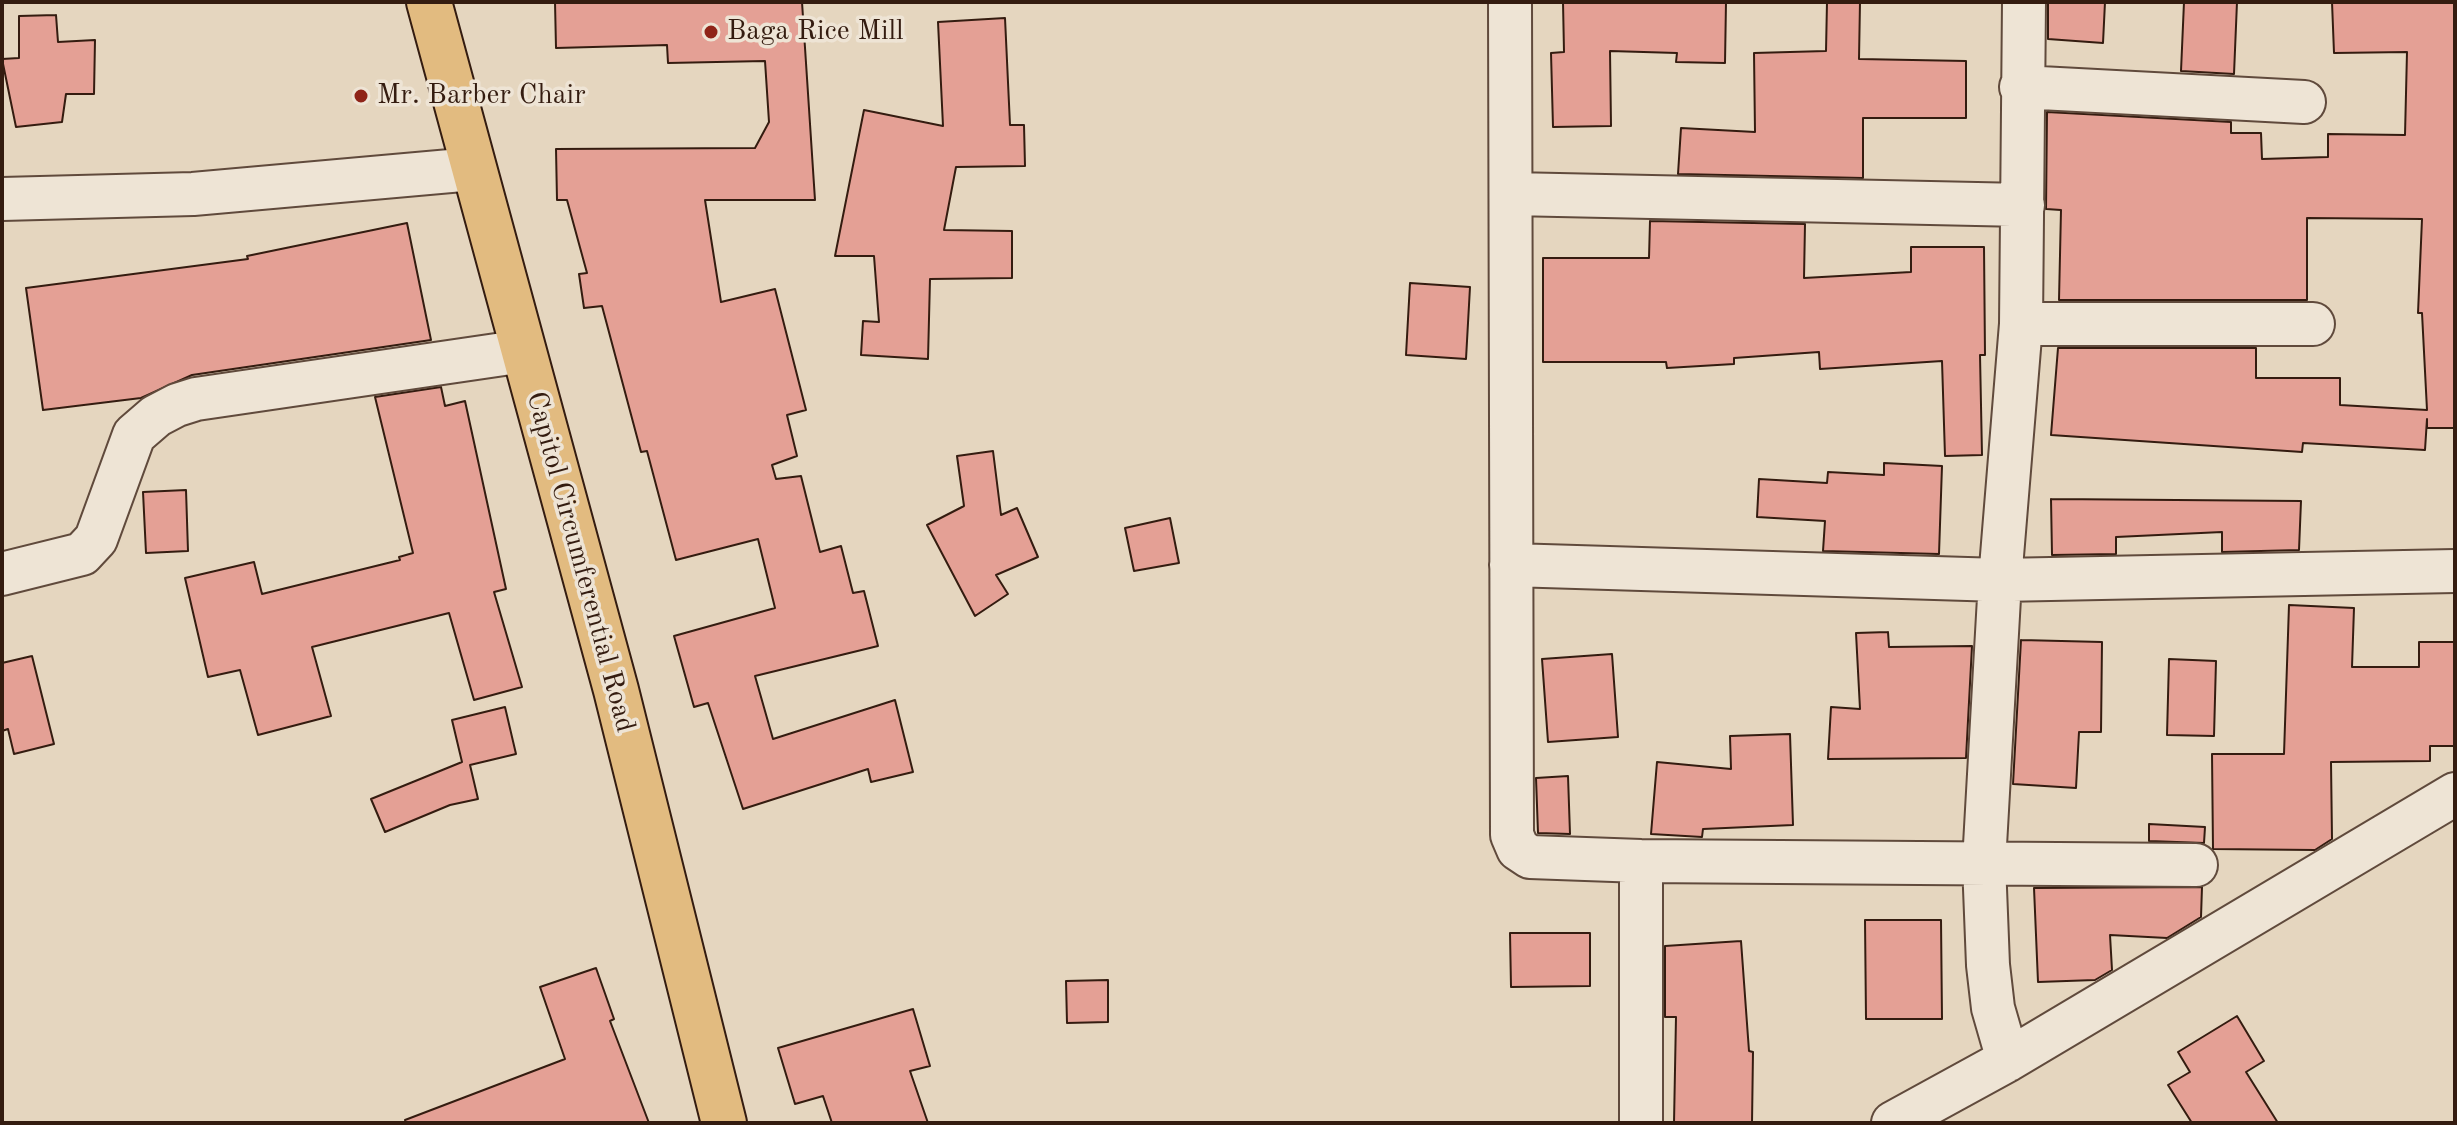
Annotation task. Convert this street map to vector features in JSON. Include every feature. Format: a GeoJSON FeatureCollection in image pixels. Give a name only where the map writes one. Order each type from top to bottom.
{"type":"FeatureCollection","features":[{"type":"Feature","properties":{"kind":"main road","name":"Capitol Circumferential Road"},"geometry":{"type":"LineString","coordinates":[[429,2],[616,690],[724,1123]]}},
{"type":"Feature","properties":{"kind":"street"},"geometry":{"type":"LineString","coordinates":[[1510,2],[1512,835],[1518,849],[1530,857],[1641,861],[2196,865]]}},
{"type":"Feature","properties":{"kind":"street"},"geometry":{"type":"LineString","coordinates":[[2008,1060],[1993,1008],[1989,980],[1984,863],[2000,580],[2021,324],[2024,2]]}},
{"type":"Feature","properties":{"kind":"street"},"geometry":{"type":"LineString","coordinates":[[2021,87],[2304,102]]}},
{"type":"Feature","properties":{"kind":"street"},"geometry":{"type":"LineString","coordinates":[[2,199],[193,194],[473,169]]}},
{"type":"Feature","properties":{"kind":"street"},"geometry":{"type":"LineString","coordinates":[[1512,194],[2023,205]]}},
{"type":"Feature","properties":{"kind":"street"},"geometry":{"type":"LineString","coordinates":[[2021,324],[2313,324]]}},
{"type":"Feature","properties":{"kind":"street"},"geometry":{"type":"LineString","coordinates":[[2,574],[82,554],[96,539],[134,435],[156,416],[177,405],[196,399],[524,351]]}},
{"type":"Feature","properties":{"kind":"street"},"geometry":{"type":"LineString","coordinates":[[1511,565],[2000,580],[2455,571]]}},
{"type":"Feature","properties":{"kind":"street"},"geometry":{"type":"LineString","coordinates":[[1893,1123],[2008,1060],[2455,794]]}},
{"type":"Feature","properties":{"kind":"street"},"geometry":{"type":"LineString","coordinates":[[1641,861],[1641,1123]]}},
{"type":"Feature","properties":{"kind":"building"},"geometry":{"type":"Polygon","coordinates":[[[555,2],[802,2],[815,200],[705,200],[721,302],[775,289],[806,410],[787,415],[797,456],[772,465],[776,479],[801,476],[820,552],[841,546],[853,593],[864,591],[878,646],[755,676],[773,739],[895,700],[913,772],[871,782],[868,769],[743,809],[708,703],[694,707],[674,636],[775,608],[758,539],[676,560],[647,451],[641,452],[602,306],[584,308],[579,274],[587,273],[567,200],[557,200],[556,149],[755,148],[769,122],[765,61],[668,63],[667,45],[556,48],[555,2]]]}},
{"type":"Feature","properties":{"kind":"building"},"geometry":{"type":"Polygon","coordinates":[[[1563,2],[1726,2],[1725,63],[1676,62],[1677,53],[1610,51],[1611,126],[1553,127],[1551,53],[1564,52],[1563,2]]]}},
{"type":"Feature","properties":{"kind":"building"},"geometry":{"type":"Polygon","coordinates":[[[1827,2],[1860,2],[1859,59],[1966,61],[1966,118],[1863,118],[1863,178],[1678,174],[1681,128],[1755,132],[1754,53],[1826,51],[1827,2]]]}},
{"type":"Feature","properties":{"kind":"building"},"geometry":{"type":"Polygon","coordinates":[[[2048,2],[2105,2],[2103,43],[2048,39],[2048,2]]]}},
{"type":"Feature","properties":{"kind":"building"},"geometry":{"type":"Polygon","coordinates":[[[2184,2],[2237,2],[2234,74],[2181,71],[2184,2]]]}},
{"type":"Feature","properties":{"kind":"building"},"geometry":{"type":"Polygon","coordinates":[[[2332,2],[2455,2],[2455,428],[2427,428],[2427,419],[2425,450],[2303,443],[2302,452],[2051,435],[2058,348],[2256,348],[2256,378],[2340,378],[2340,405],[2427,410],[2422,313],[2418,313],[2422,219],[2307,218],[2307,300],[2059,300],[2061,210],[2046,209],[2047,112],[2231,122],[2231,133],[2261,133],[2262,159],[2328,157],[2328,134],[2405,135],[2407,52],[2334,53],[2332,2]]]}},
{"type":"Feature","properties":{"kind":"building"},"geometry":{"type":"Polygon","coordinates":[[[56,15],[58,42],[95,40],[94,94],[66,94],[62,122],[16,127],[2,59],[19,58],[19,16],[56,15]]]}},
{"type":"Feature","properties":{"kind":"building"},"geometry":{"type":"Polygon","coordinates":[[[1005,18],[1010,125],[1024,125],[1025,166],[956,167],[944,230],[1012,231],[1012,278],[930,279],[928,359],[861,355],[863,321],[879,322],[874,256],[835,256],[864,110],[943,126],[938,22],[1005,18]]]}},
{"type":"Feature","properties":{"kind":"building"},"geometry":{"type":"Polygon","coordinates":[[[1650,221],[1805,224],[1804,278],[1911,272],[1911,247],[1984,247],[1985,355],[1980,355],[1982,455],[1945,456],[1942,361],[1820,369],[1819,352],[1734,358],[1734,364],[1667,368],[1666,362],[1543,362],[1543,258],[1649,258],[1650,221]]]}},
{"type":"Feature","properties":{"kind":"building"},"geometry":{"type":"Polygon","coordinates":[[[407,223],[431,340],[192,375],[141,398],[43,410],[26,288],[248,259],[247,256],[407,223]]]}},
{"type":"Feature","properties":{"kind":"building"},"geometry":{"type":"Polygon","coordinates":[[[1410,283],[1470,287],[1466,359],[1406,355],[1410,283]]]}},
{"type":"Feature","properties":{"kind":"building"},"geometry":{"type":"Polygon","coordinates":[[[441,387],[445,406],[465,401],[506,589],[494,592],[522,687],[474,700],[449,613],[312,647],[331,716],[258,735],[240,670],[208,677],[185,578],[254,562],[262,594],[400,560],[399,557],[413,553],[375,397],[441,387]]]}},
{"type":"Feature","properties":{"kind":"building"},"geometry":{"type":"Polygon","coordinates":[[[993,451],[1001,515],[1017,508],[1038,557],[996,575],[1008,594],[975,616],[927,525],[964,506],[957,456],[993,451]]]}},
{"type":"Feature","properties":{"kind":"building"},"geometry":{"type":"Polygon","coordinates":[[[1884,463],[1942,466],[1939,554],[1823,551],[1825,521],[1757,517],[1759,479],[1827,483],[1828,472],[1884,475],[1884,463]]]}},
{"type":"Feature","properties":{"kind":"building"},"geometry":{"type":"Polygon","coordinates":[[[186,490],[188,551],[146,553],[143,492],[186,490]]]}},
{"type":"Feature","properties":{"kind":"building"},"geometry":{"type":"Polygon","coordinates":[[[2051,499],[2301,501],[2299,550],[2222,552],[2222,532],[2116,537],[2116,554],[2052,555],[2051,499]]]}},
{"type":"Feature","properties":{"kind":"building"},"geometry":{"type":"Polygon","coordinates":[[[1170,518],[1179,563],[1134,571],[1125,528],[1170,518]]]}},
{"type":"Feature","properties":{"kind":"building"},"geometry":{"type":"Polygon","coordinates":[[[2289,605],[2354,608],[2352,667],[2419,667],[2419,642],[2455,642],[2455,746],[2430,746],[2430,761],[2331,762],[2332,839],[2315,850],[2213,849],[2212,754],[2284,754],[2289,605]]]}},
{"type":"Feature","properties":{"kind":"building"},"geometry":{"type":"Polygon","coordinates":[[[1888,632],[1889,647],[1972,646],[1966,758],[1828,759],[1831,707],[1860,709],[1856,633],[1888,632]]]}},
{"type":"Feature","properties":{"kind":"building"},"geometry":{"type":"Polygon","coordinates":[[[2021,640],[2102,642],[2101,732],[2079,732],[2076,788],[2013,784],[2021,640]]]}},
{"type":"Feature","properties":{"kind":"building"},"geometry":{"type":"Polygon","coordinates":[[[1612,654],[1618,737],[1548,742],[1542,659],[1612,654]]]}},
{"type":"Feature","properties":{"kind":"building"},"geometry":{"type":"Polygon","coordinates":[[[32,656],[54,744],[14,754],[8,729],[2,731],[2,663],[32,656]]]}},
{"type":"Feature","properties":{"kind":"building"},"geometry":{"type":"Polygon","coordinates":[[[2169,659],[2216,661],[2214,736],[2167,735],[2169,659]]]}},
{"type":"Feature","properties":{"kind":"building"},"geometry":{"type":"Polygon","coordinates":[[[505,707],[516,754],[470,765],[478,799],[450,805],[385,832],[371,799],[462,762],[452,720],[505,707]]]}},
{"type":"Feature","properties":{"kind":"building"},"geometry":{"type":"Polygon","coordinates":[[[1790,734],[1793,825],[1703,829],[1702,837],[1651,834],[1657,762],[1731,769],[1730,736],[1790,734]]]}},
{"type":"Feature","properties":{"kind":"building"},"geometry":{"type":"Polygon","coordinates":[[[1568,776],[1570,834],[1538,833],[1536,778],[1568,776]]]}},
{"type":"Feature","properties":{"kind":"building"},"geometry":{"type":"Polygon","coordinates":[[[2149,824],[2205,827],[2204,843],[2149,841],[2149,824]]]}},
{"type":"Feature","properties":{"kind":"building"},"geometry":{"type":"Polygon","coordinates":[[[2202,887],[2201,917],[2167,938],[2110,935],[2112,970],[2095,980],[2038,982],[2034,888],[2202,887]]]}},
{"type":"Feature","properties":{"kind":"building"},"geometry":{"type":"Polygon","coordinates":[[[1865,920],[1941,920],[1942,1019],[1866,1019],[1865,920]]]}},
{"type":"Feature","properties":{"kind":"building"},"geometry":{"type":"Polygon","coordinates":[[[1510,933],[1590,933],[1590,986],[1511,987],[1510,933]]]}},
{"type":"Feature","properties":{"kind":"building"},"geometry":{"type":"Polygon","coordinates":[[[1741,941],[1749,1051],[1753,1052],[1752,1123],[1674,1123],[1676,1017],[1665,1017],[1665,946],[1741,941]]]}},
{"type":"Feature","properties":{"kind":"building"},"geometry":{"type":"Polygon","coordinates":[[[596,968],[614,1019],[610,1021],[649,1123],[406,1123],[405,1120],[565,1059],[540,987],[596,968]]]}},
{"type":"Feature","properties":{"kind":"building"},"geometry":{"type":"Polygon","coordinates":[[[1108,980],[1108,1022],[1067,1023],[1066,981],[1108,980]]]}},
{"type":"Feature","properties":{"kind":"building"},"geometry":{"type":"Polygon","coordinates":[[[913,1009],[930,1066],[910,1071],[928,1123],[832,1123],[823,1096],[795,1104],[778,1048],[913,1009]]]}},
{"type":"Feature","properties":{"kind":"building"},"geometry":{"type":"Polygon","coordinates":[[[2237,1016],[2264,1061],[2246,1072],[2278,1123],[2192,1123],[2168,1085],[2190,1072],[2178,1052],[2237,1016]]]}},
{"type":"Feature","properties":{"kind":"place","name":"Baga Rice Mill"},"geometry":{"type":"Point","coordinates":[711,32]}},
{"type":"Feature","properties":{"kind":"place","name":"Mr. Barber Chair"},"geometry":{"type":"Point","coordinates":[361,96]}}]}
